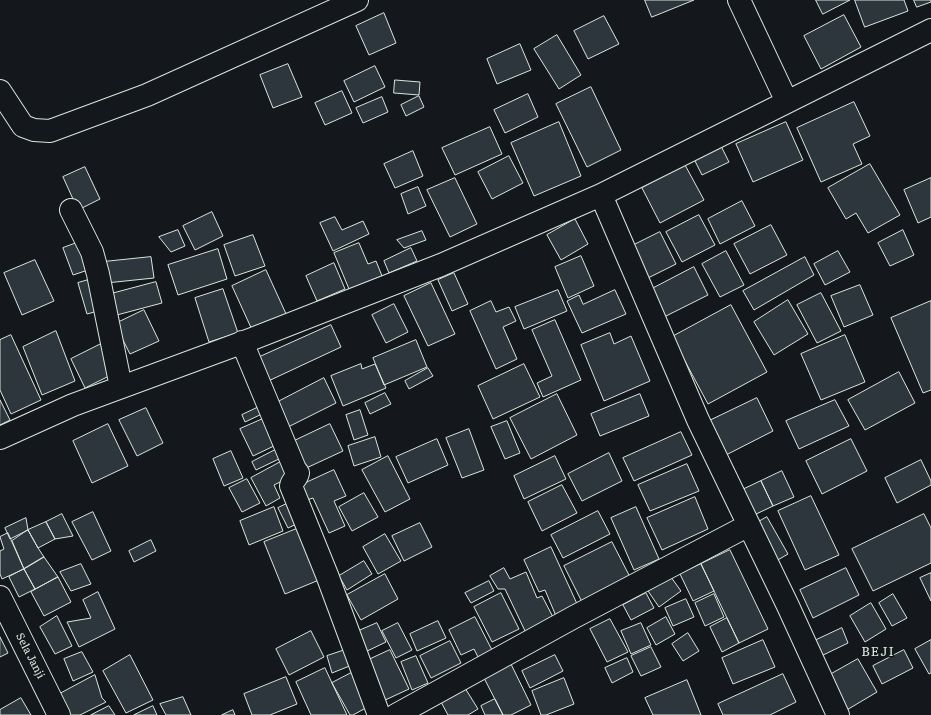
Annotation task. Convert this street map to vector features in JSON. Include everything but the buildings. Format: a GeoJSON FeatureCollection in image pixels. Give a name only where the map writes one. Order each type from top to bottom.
{"type":"FeatureCollection","features":[{"type":"Feature","properties":{"kind":"street"},"geometry":{"type":"LineString","coordinates":[[0,90],[22,126],[34,130],[50,131],[147,95],[357,0]]}},
{"type":"Feature","properties":{"kind":"street"},"geometry":{"type":"LineString","coordinates":[[739,0],[787,102]]}},
{"type":"Feature","properties":{"kind":"street"},"geometry":{"type":"LineString","coordinates":[[0,438],[73,405],[242,342],[441,265],[601,195],[931,30]]}},
{"type":"Feature","properties":{"kind":"street"},"geometry":{"type":"LineString","coordinates":[[601,195],[698,420],[838,715]]}},
{"type":"Feature","properties":{"kind":"street"},"geometry":{"type":"LineString","coordinates":[[71,210],[94,259],[121,387]]}},
{"type":"Feature","properties":{"kind":"street"},"geometry":{"type":"LineString","coordinates":[[242,342],[298,474],[292,481],[291,486],[327,574],[380,715]]}},
{"type":"Feature","properties":{"kind":"street"},"geometry":{"type":"LineString","coordinates":[[396,715],[574,616],[749,525]]}},
{"type":"Feature","properties":{"kind":"street","name":"Sela Janji"},"geometry":{"type":"LineString","coordinates":[[0,597],[59,715]]}},
{"type":"Feature","properties":{"kind":"district","name":"BEJI"},"geometry":{"type":"Point","coordinates":[878,652]}}]}
